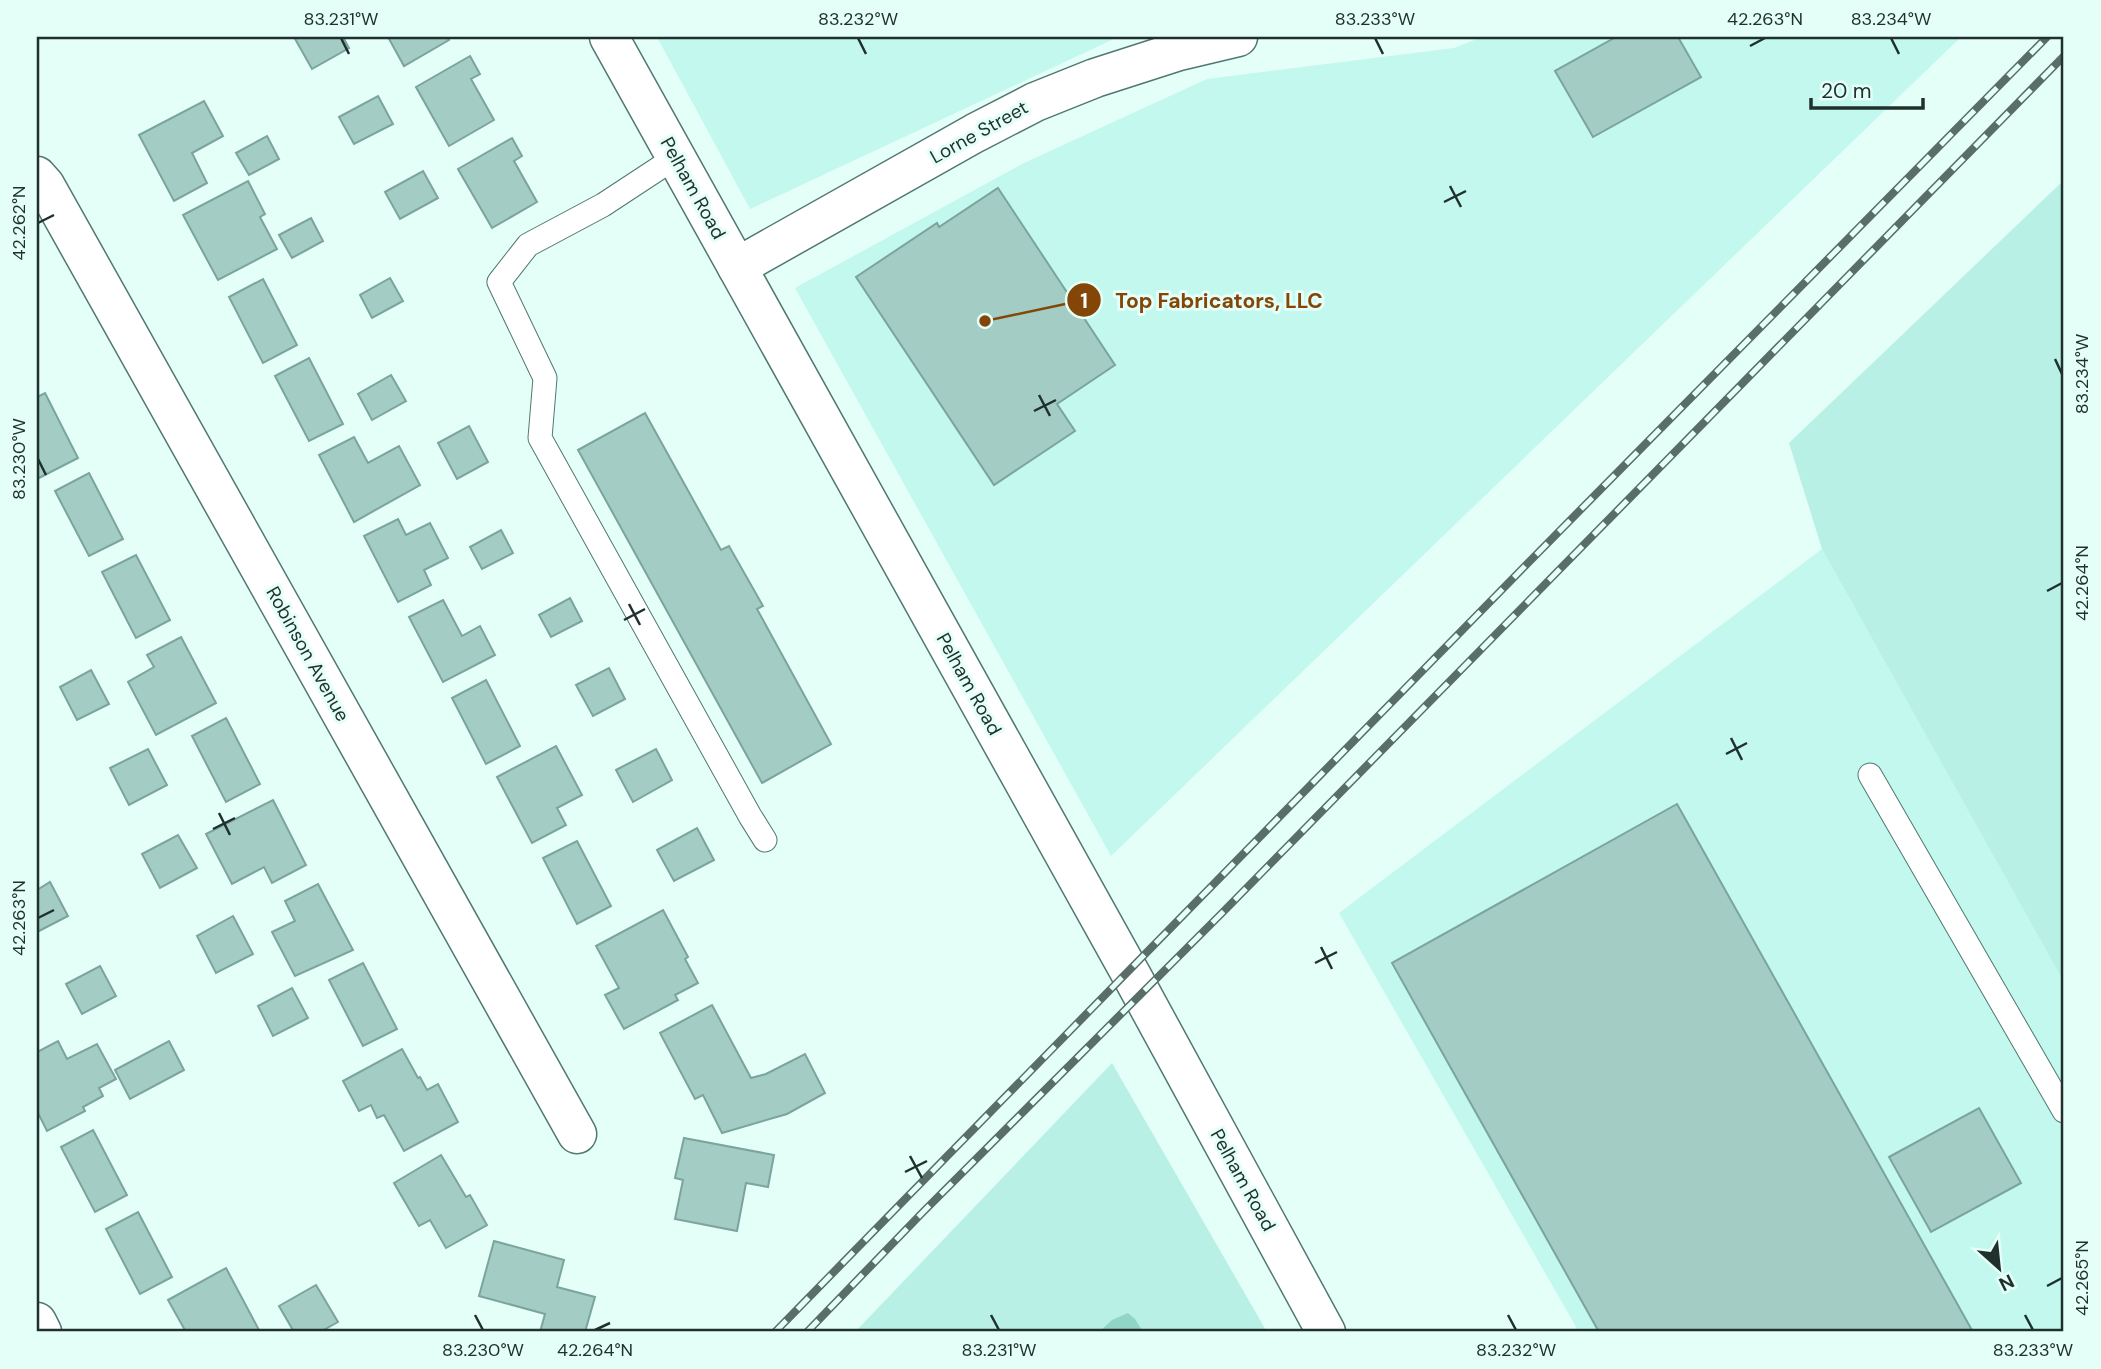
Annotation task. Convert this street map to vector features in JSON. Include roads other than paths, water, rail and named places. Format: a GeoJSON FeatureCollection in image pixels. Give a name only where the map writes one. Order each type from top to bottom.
{"type":"FeatureCollection","features":[{"type":"Feature","properties":{"kind":"street","name":"Pelham Road"},"geometry":{"type":"LineString","coordinates":[[608,37],[1140,990],[1326,1332]]}},
{"type":"Feature","properties":{"kind":"street","name":"Lorne Street"},"geometry":{"type":"LineString","coordinates":[[737,267],[1035,102],[1095,78],[1223,38]]}},
{"type":"Feature","properties":{"kind":"street","name":"Robinson Avenue"},"geometry":{"type":"LineString","coordinates":[[37,176],[45,184],[577,1134]]}},
{"type":"Feature","properties":{"kind":"street"},"geometry":{"type":"LineString","coordinates":[[37,1322],[42,1332]]}},
{"type":"Feature","properties":{"kind":"lane"},"geometry":{"type":"LineString","coordinates":[[676,158],[603,205],[528,245],[499,282],[545,378],[540,438],[765,839]]}},
{"type":"Feature","properties":{"kind":"lane"},"geometry":{"type":"LineString","coordinates":[[1870,775],[2064,1111]]}},
{"type":"Feature","properties":{"kind":"railway"},"geometry":{"type":"LineString","coordinates":[[775,1332],[2047,37]]}},
{"type":"Feature","properties":{"kind":"railway"},"geometry":{"type":"LineString","coordinates":[[807,1332],[2064,56]]}},
{"type":"Feature","properties":{"kind":"place","name":"Top Fabricators, LLC"},"geometry":{"type":"Point","coordinates":[985,321]}}]}
